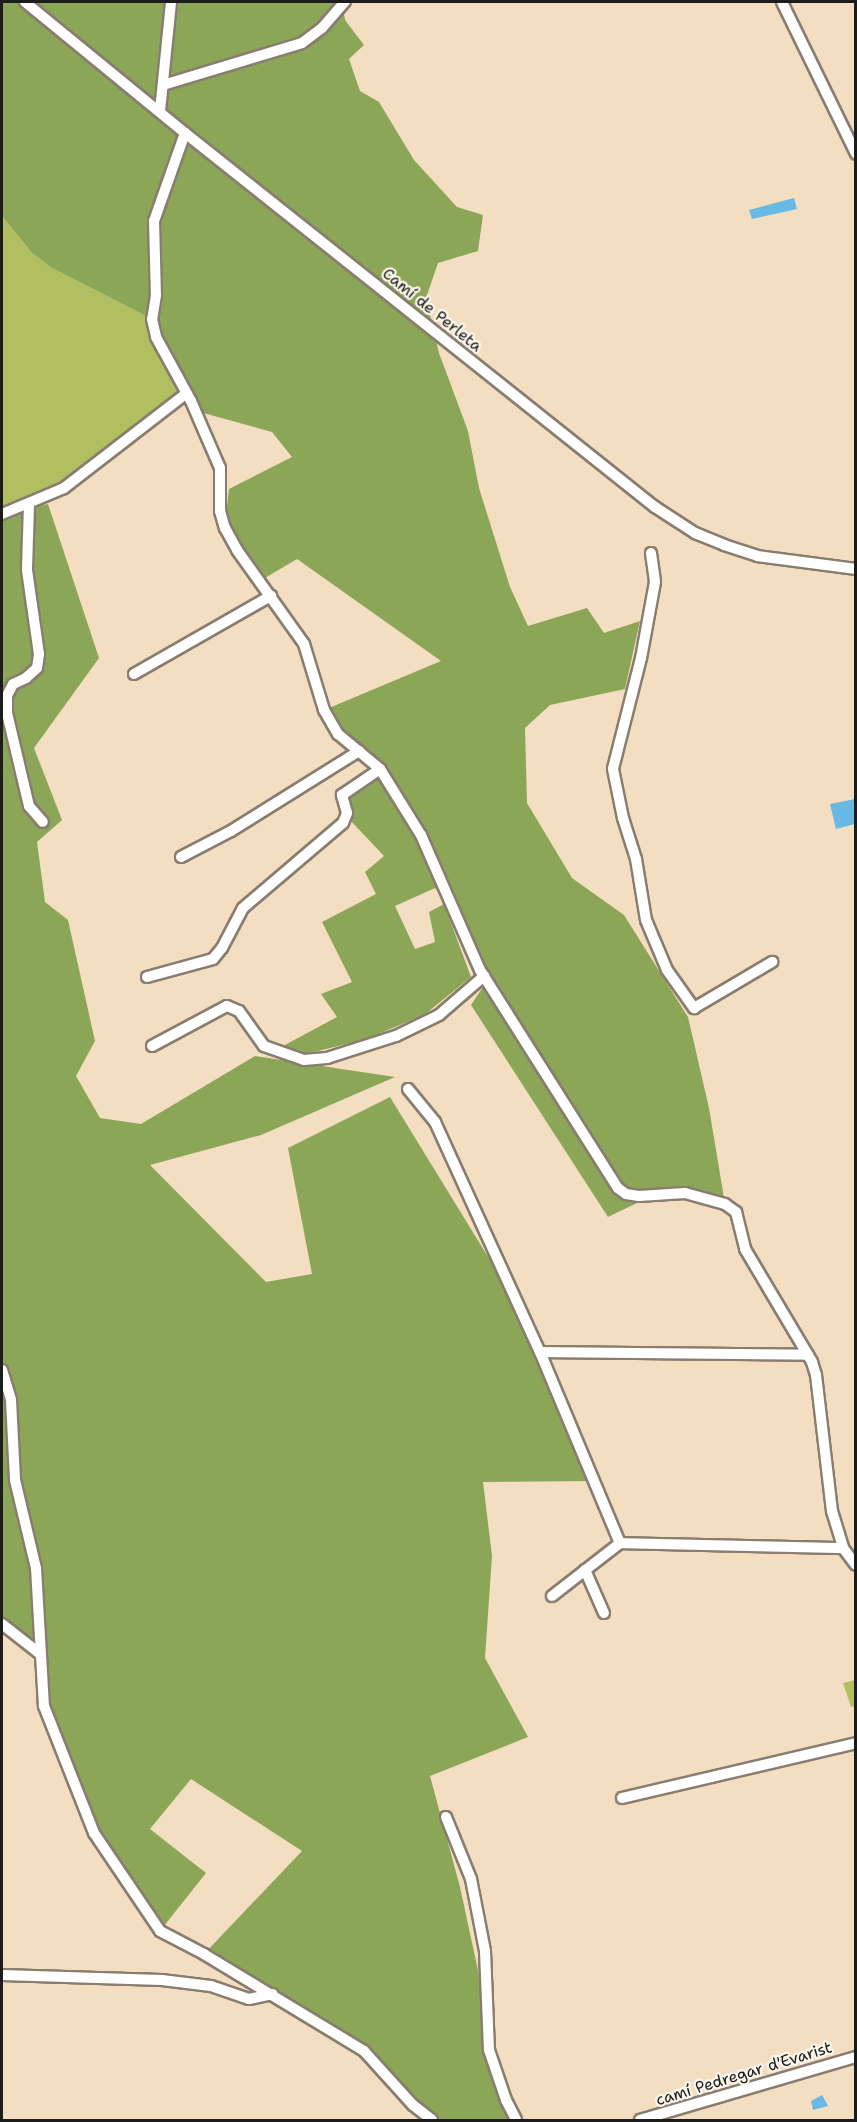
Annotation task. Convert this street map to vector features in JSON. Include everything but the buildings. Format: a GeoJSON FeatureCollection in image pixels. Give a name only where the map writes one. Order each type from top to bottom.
{"type":"FeatureCollection","features":[{"type":"Feature","properties":{"kind":"street","name":"Camí de Perleta"},"geometry":{"type":"LineString","coordinates":[[25,2],[613,476],[695,533],[758,556],[855,569]]}},
{"type":"Feature","properties":{"kind":"street"},"geometry":{"type":"LineString","coordinates":[[160,111],[171,2]]}},
{"type":"Feature","properties":{"kind":"street"},"geometry":{"type":"LineString","coordinates":[[163,85],[302,43],[322,28],[345,2]]}},
{"type":"Feature","properties":{"kind":"street"},"geometry":{"type":"LineString","coordinates":[[782,2],[855,154]]}},
{"type":"Feature","properties":{"kind":"street"},"geometry":{"type":"LineString","coordinates":[[185,133],[154,221],[156,295],[152,319],[156,338],[187,393],[220,468],[220,511],[225,528],[304,644],[324,710],[338,734],[380,769],[421,835],[484,976],[618,1188],[626,1194],[639,1196],[685,1193],[725,1204],[736,1212],[745,1249],[808,1355],[816,1375],[831,1511],[843,1548],[855,1565]]}},
{"type":"Feature","properties":{"kind":"street"},"geometry":{"type":"LineString","coordinates":[[2,514],[29,505],[64,488],[187,393]]}},
{"type":"Feature","properties":{"kind":"street"},"geometry":{"type":"LineString","coordinates":[[29,505],[28,579],[39,654],[37,668],[26,678],[13,684],[7,696],[8,713],[29,806],[43,822]]}},
{"type":"Feature","properties":{"kind":"street"},"geometry":{"type":"LineString","coordinates":[[651,553],[656,582],[641,658],[612,769],[636,859],[646,920],[667,970],[694,1008],[772,962]]}},
{"type":"Feature","properties":{"kind":"street"},"geometry":{"type":"LineString","coordinates":[[134,674],[271,596]]}},
{"type":"Feature","properties":{"kind":"street"},"geometry":{"type":"LineString","coordinates":[[181,857],[231,831],[359,751]]}},
{"type":"Feature","properties":{"kind":"street"},"geometry":{"type":"LineString","coordinates":[[147,977],[213,959],[222,948],[243,908],[343,823],[347,813],[342,795],[380,769]]}},
{"type":"Feature","properties":{"kind":"street"},"geometry":{"type":"LineString","coordinates":[[152,1046],[227,1006],[239,1011],[264,1046],[304,1060],[327,1058],[396,1036],[439,1015],[484,976]]}},
{"type":"Feature","properties":{"kind":"street"},"geometry":{"type":"LineString","coordinates":[[408,1089],[435,1122],[540,1352],[620,1543]]}},
{"type":"Feature","properties":{"kind":"street"},"geometry":{"type":"LineString","coordinates":[[540,1352],[808,1355]]}},
{"type":"Feature","properties":{"kind":"street"},"geometry":{"type":"LineString","coordinates":[[2,1370],[11,1401],[15,1480],[36,1568],[39,1653],[44,1706],[94,1833],[160,1931],[204,1954],[364,2051],[413,2105],[432,2121]]}},
{"type":"Feature","properties":{"kind":"street"},"geometry":{"type":"LineString","coordinates":[[552,1596],[620,1543],[843,1548]]}},
{"type":"Feature","properties":{"kind":"street"},"geometry":{"type":"LineString","coordinates":[[585,1570],[604,1613]]}},
{"type":"Feature","properties":{"kind":"street"},"geometry":{"type":"LineString","coordinates":[[2,1624],[39,1653]]}},
{"type":"Feature","properties":{"kind":"street"},"geometry":{"type":"LineString","coordinates":[[622,1798],[855,1743]]}},
{"type":"Feature","properties":{"kind":"street"},"geometry":{"type":"LineString","coordinates":[[446,1817],[471,1879],[484,1951],[489,2050],[506,2100],[516,2121]]}},
{"type":"Feature","properties":{"kind":"street"},"geometry":{"type":"LineString","coordinates":[[2,1975],[162,1980],[211,1986],[249,1999],[272,1994]]}},
{"type":"Feature","properties":{"kind":"street","name":"camí Pedregar d'Evarist"},"geometry":{"type":"LineString","coordinates":[[640,2121],[855,2057]]}},
{"type":"Feature","properties":{"kind":"green space"},"geometry":{"type":"Polygon","coordinates":[[[2,2],[342,2],[345,20],[364,45],[349,59],[360,91],[379,102],[414,160],[457,207],[483,215],[478,251],[438,263],[426,298],[439,353],[468,431],[479,488],[510,587],[528,626],[587,608],[604,633],[640,621],[625,689],[550,705],[525,728],[527,803],[572,878],[624,915],[688,1017],[709,1108],[725,1204],[688,1190],[639,1202],[608,1217],[471,1005],[487,981],[463,917],[435,888],[395,906],[415,949],[435,942],[429,912],[444,904],[471,977],[424,1015],[366,1039],[306,1054],[283,1046],[337,1017],[321,994],[352,982],[322,922],[376,894],[365,872],[384,856],[349,819],[353,815],[345,792],[383,766],[338,734],[329,708],[441,661],[297,559],[265,578],[236,539],[226,514],[229,489],[292,457],[272,432],[196,411],[152,319],[52,268],[32,253],[2,216],[2,2]]]}},
{"type":"Feature","properties":{"kind":"green space"},"geometry":{"type":"Polygon","coordinates":[[[2,216],[32,253],[52,268],[152,319],[187,393],[64,488],[2,513],[2,216]]]}},
{"type":"Feature","properties":{"kind":"green space"},"geometry":{"type":"Polygon","coordinates":[[[48,504],[99,658],[34,748],[62,820],[37,842],[45,902],[68,920],[95,1041],[76,1076],[100,1118],[141,1124],[255,1056],[395,1077],[261,1135],[150,1165],[266,1282],[312,1274],[288,1148],[390,1097],[520,1309],[595,1481],[483,1482],[492,1556],[485,1658],[528,1737],[430,1776],[460,1887],[506,2100],[516,2120],[438,2120],[364,2051],[204,1954],[302,1851],[191,1779],[150,1829],[206,1873],[160,1931],[94,1833],[44,1706],[37,1648],[2,1620],[2,515],[48,504]]]}},
{"type":"Feature","properties":{"kind":"green space"},"geometry":{"type":"Polygon","coordinates":[[[855,1680],[855,1706],[851,1707],[843,1683],[855,1680]]]}},
{"type":"Feature","properties":{"kind":"water"},"geometry":{"type":"Polygon","coordinates":[[[794,198],[797,209],[752,219],[749,210],[794,198]]]}},
{"type":"Feature","properties":{"kind":"water"},"geometry":{"type":"Polygon","coordinates":[[[855,799],[855,824],[836,829],[830,804],[855,799]]]}},
{"type":"Feature","properties":{"kind":"water"},"geometry":{"type":"Polygon","coordinates":[[[822,2095],[828,2106],[813,2110],[811,2101],[822,2095]]]}}]}
